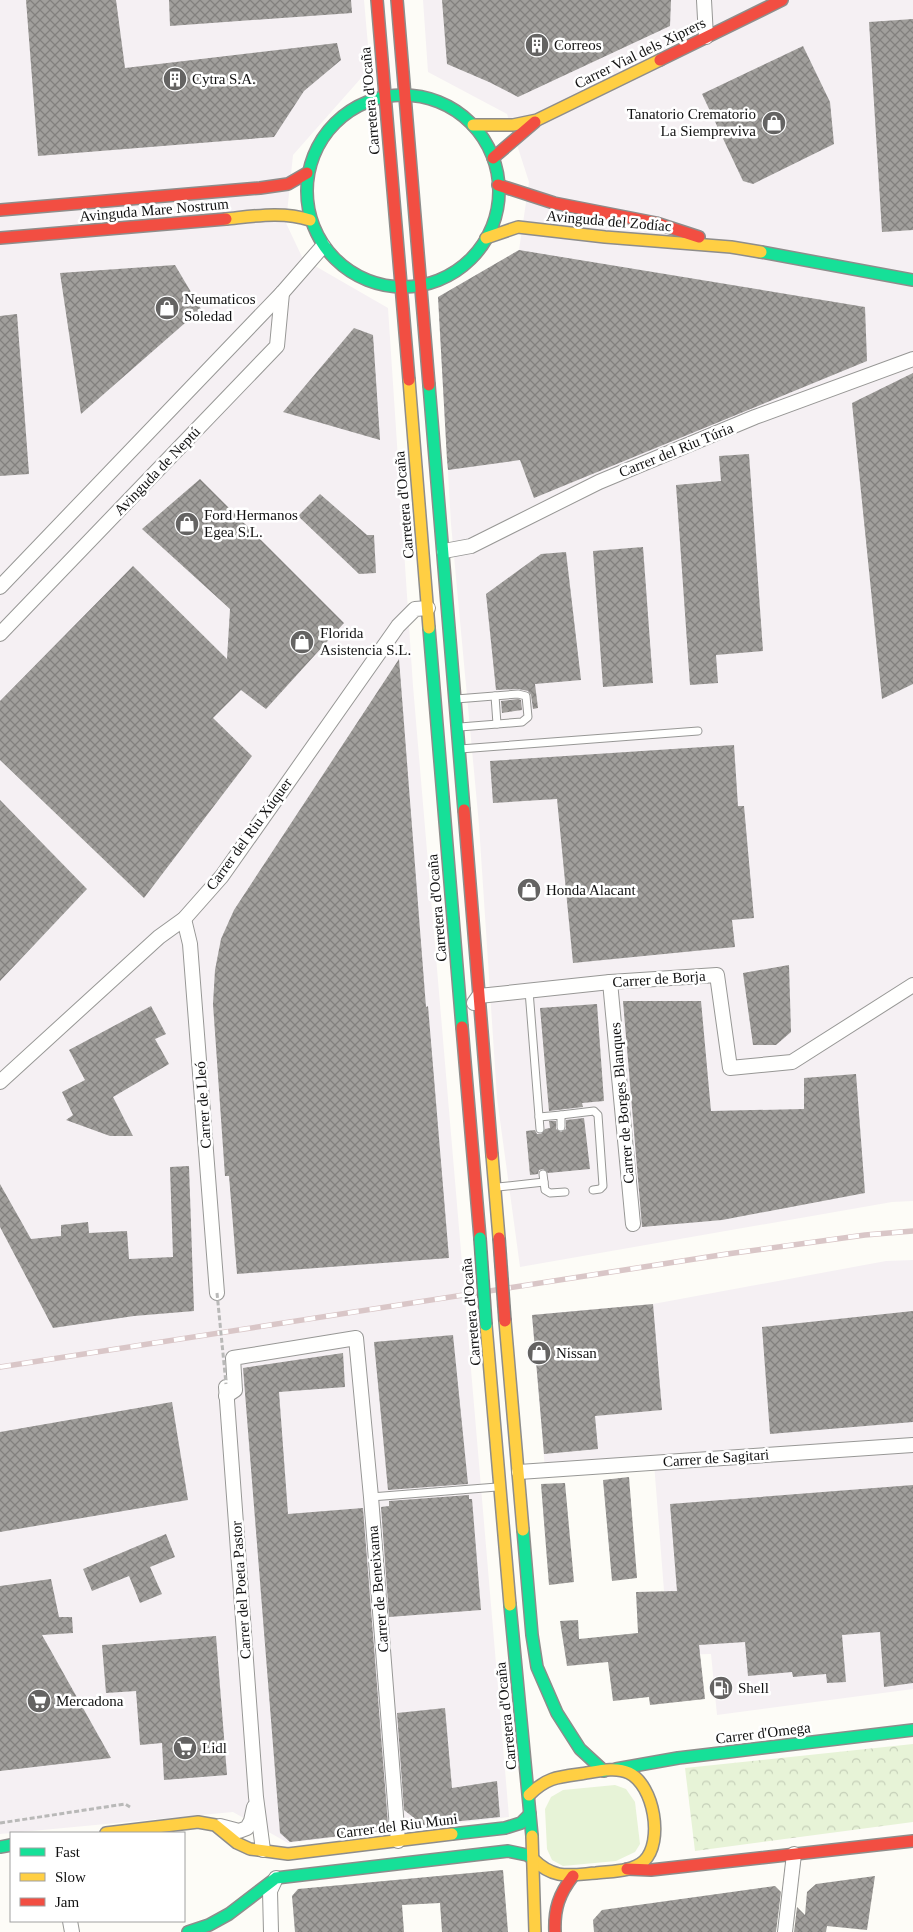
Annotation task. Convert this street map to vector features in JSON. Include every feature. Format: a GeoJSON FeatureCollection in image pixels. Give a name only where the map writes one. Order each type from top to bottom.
{"type":"FeatureCollection","features":[{"type":"Feature","properties":{"kind":"main road","name":"Carretera d'Ocaña"},"geometry":{"type":"LineString","coordinates":[[377,0],[486,1325],[530,1814]]}},
{"type":"Feature","properties":{"kind":"main road"},"geometry":{"type":"LineString","coordinates":[[397,0],[532,1635],[537,1667],[557,1714],[580,1749],[604,1771]]}},
{"type":"Feature","properties":{"kind":"main road","name":"Carrer Vial dels Xiprers"},"geometry":{"type":"LineString","coordinates":[[473,124],[513,125],[537,120],[782,0]]}},
{"type":"Feature","properties":{"kind":"main road"},"geometry":{"type":"LineString","coordinates":[[406,98],[434,100],[450,107],[473,124],[486,143],[493,158],[498,185],[497,212],[486,238],[476,253],[463,266],[442,278],[420,284],[392,287],[373,284],[356,276],[341,265],[323,246],[310,220],[306,191],[307,173],[318,144],[337,120],[354,108],[374,100],[406,98]]}},
{"type":"Feature","properties":{"kind":"main road","name":"Carrer Vial dels Xiprers"},"geometry":{"type":"LineString","coordinates":[[493,158],[537,120]]}},
{"type":"Feature","properties":{"kind":"main road","name":"Avinguda Mare Nostrum"},"geometry":{"type":"LineString","coordinates":[[0,210],[260,188],[288,184],[307,173]]}},
{"type":"Feature","properties":{"kind":"main road","name":"Avinguda del Zodíac"},"geometry":{"type":"LineString","coordinates":[[498,185],[554,202],[656,223],[731,247]]}},
{"type":"Feature","properties":{"kind":"main road","name":"Avinguda Mare Nostrum"},"geometry":{"type":"LineString","coordinates":[[0,238],[281,214],[296,215],[310,220]]}},
{"type":"Feature","properties":{"kind":"main road","name":"Avinguda del Zodíac"},"geometry":{"type":"LineString","coordinates":[[486,238],[518,228],[731,247],[913,280]]}},
{"type":"Feature","properties":{"kind":"main road","name":"Carrer d'Omega"},"geometry":{"type":"LineString","coordinates":[[529,1795],[540,1783],[553,1777],[604,1771],[678,1758],[784,1747],[913,1730]]}},
{"type":"Feature","properties":{"kind":"main road"},"geometry":{"type":"LineString","coordinates":[[616,1769],[639,1780],[648,1793],[655,1833],[651,1853],[643,1862],[627,1869]]}},
{"type":"Feature","properties":{"kind":"main road"},"geometry":{"type":"LineString","coordinates":[[530,1814],[534,1859],[535,1932]]}},
{"type":"Feature","properties":{"kind":"main road","name":"Carrer del Riu Muni"},"geometry":{"type":"LineString","coordinates":[[215,1825],[237,1843],[250,1849],[267,1865],[288,1854],[506,1828],[521,1823],[530,1814]]}},
{"type":"Feature","properties":{"kind":"main road"},"geometry":{"type":"LineString","coordinates":[[114,1832],[198,1822],[215,1825]]}},
{"type":"Feature","properties":{"kind":"main road"},"geometry":{"type":"LineString","coordinates":[[188,1932],[217,1921],[240,1906],[261,1886],[267,1865],[508,1851],[527,1855],[547,1872],[555,1875],[573,1876],[627,1869],[652,1870],[913,1841]]}},
{"type":"Feature","properties":{"kind":"main road"},"geometry":{"type":"LineString","coordinates":[[555,1932],[554,1912],[560,1892],[573,1876]]}},
{"type":"Feature","properties":{"kind":"street"},"geometry":{"type":"LineString","coordinates":[[704,0],[706,37]]}},
{"type":"Feature","properties":{"kind":"street"},"geometry":{"type":"LineString","coordinates":[[0,587],[282,293],[323,246]]}},
{"type":"Feature","properties":{"kind":"street","name":"Avinguda de Neptú"},"geometry":{"type":"LineString","coordinates":[[0,634],[277,346],[282,293]]}},
{"type":"Feature","properties":{"kind":"street","name":"Carrer del Riu Túria"},"geometry":{"type":"LineString","coordinates":[[444,551],[471,546],[599,482],[755,417],[913,359]]}},
{"type":"Feature","properties":{"kind":"street","name":"Carrer del Riu Xúquer"},"geometry":{"type":"LineString","coordinates":[[0,1082],[159,937],[184,919],[222,876],[398,626],[415,609],[428,608]]}},
{"type":"Feature","properties":{"kind":"street","name":"Carrer de Lleó"},"geometry":{"type":"LineString","coordinates":[[184,919],[190,944],[217,1293]]}},
{"type":"Feature","properties":{"kind":"street","name":"Carrer de Borja"},"geometry":{"type":"LineString","coordinates":[[479,996],[610,982],[717,975],[730,1068],[792,1062],[913,985]]}},
{"type":"Feature","properties":{"kind":"street","name":"Carrer de Borges Blanques"},"geometry":{"type":"LineString","coordinates":[[610,982],[633,1224]]}},
{"type":"Feature","properties":{"kind":"street"},"geometry":{"type":"LineString","coordinates":[[461,1016],[479,996]]}},
{"type":"Feature","properties":{"kind":"street","name":"Carrer de Beneixama"},"geometry":{"type":"LineString","coordinates":[[226,1390],[235,1390],[234,1358],[356,1338],[371,1497],[398,1841]]}},
{"type":"Feature","properties":{"kind":"street","name":"Carrer del Poeta Pastor"},"geometry":{"type":"LineString","coordinates":[[226,1390],[256,1797],[270,1891],[271,1932]]}},
{"type":"Feature","properties":{"kind":"street","name":"Carrer de Sagitari"},"geometry":{"type":"LineString","coordinates":[[519,1472],[913,1445]]}},
{"type":"Feature","properties":{"kind":"street","name":"Carrer del Poeta Pastor"},"geometry":{"type":"LineString","coordinates":[[215,1825],[238,1831],[247,1828],[251,1821],[256,1797]]}},
{"type":"Feature","properties":{"kind":"street"},"geometry":{"type":"LineString","coordinates":[[785,1932],[794,1854]]}},
{"type":"Feature","properties":{"kind":"lane"},"geometry":{"type":"LineString","coordinates":[[456,699],[518,694],[526,696],[528,717],[522,722],[458,727]]}},
{"type":"Feature","properties":{"kind":"lane"},"geometry":{"type":"LineString","coordinates":[[495,696],[497,724]]}},
{"type":"Feature","properties":{"kind":"lane"},"geometry":{"type":"LineString","coordinates":[[460,749],[698,730]]}},
{"type":"Feature","properties":{"kind":"lane"},"geometry":{"type":"LineString","coordinates":[[529,991],[540,1129]]}},
{"type":"Feature","properties":{"kind":"lane"},"geometry":{"type":"LineString","coordinates":[[539,1117],[594,1111],[598,1115],[603,1186],[600,1189],[594,1190]]}},
{"type":"Feature","properties":{"kind":"lane"},"geometry":{"type":"LineString","coordinates":[[561,1115],[562,1127]]}},
{"type":"Feature","properties":{"kind":"lane"},"geometry":{"type":"LineString","coordinates":[[495,1187],[544,1178],[545,1190],[550,1193],[565,1192]]}},
{"type":"Feature","properties":{"kind":"lane"},"geometry":{"type":"LineString","coordinates":[[371,1497],[500,1487]]}},
{"type":"Feature","properties":{"kind":"path"},"geometry":{"type":"LineString","coordinates":[[217,1293],[226,1390]]}},
{"type":"Feature","properties":{"kind":"path"},"geometry":{"type":"LineString","coordinates":[[0,1823],[125,1804],[130,1807]]}},
{"type":"Feature","properties":{"kind":"shaded area"},"geometry":{"type":"Polygon","coordinates":[[[0,0],[364,0],[370,68],[293,155],[286,223],[303,259],[388,308],[413,686],[509,1817],[288,1843],[233,1812],[0,1834],[0,0]]]}},
{"type":"Feature","properties":{"kind":"shaded area"},"geometry":{"type":"Polygon","coordinates":[[[423,0],[913,0],[913,1201],[892,1202],[520,1267],[497,1098],[479,825],[451,524],[438,297],[519,250],[529,182],[507,114],[428,72],[423,0]]]}},
{"type":"Feature","properties":{"kind":"shaded area"},"geometry":{"type":"Polygon","coordinates":[[[913,1260],[913,1689],[717,1715],[711,1654],[669,1655],[654,1463],[545,1470],[532,1315],[653,1304],[886,1261],[913,1260]]]}},
{"type":"Feature","properties":{"kind":"green space"},"geometry":{"type":"Polygon","coordinates":[[[913,1744],[913,1822],[695,1851],[685,1768],[913,1744]]]}},
{"type":"Feature","properties":{"kind":"green space"},"geometry":{"type":"Polygon","coordinates":[[[615,1785],[626,1789],[635,1802],[640,1844],[635,1852],[616,1861],[563,1866],[552,1860],[547,1849],[545,1809],[551,1797],[563,1790],[615,1785]]]}},
{"type":"Feature","properties":{"kind":"building","name":"Cytra S.A."},"geometry":{"type":"Polygon","coordinates":[[[26,0],[116,0],[125,68],[337,43],[341,60],[304,91],[274,137],[38,156],[26,0]]]}},
{"type":"Feature","properties":{"kind":"building"},"geometry":{"type":"Polygon","coordinates":[[[169,0],[351,0],[352,13],[170,26],[169,0]]]}},
{"type":"Feature","properties":{"kind":"building","name":"Correos"},"geometry":{"type":"Polygon","coordinates":[[[442,0],[671,0],[670,26],[518,97],[447,64],[442,0]]]}},
{"type":"Feature","properties":{"kind":"building"},"geometry":{"type":"Polygon","coordinates":[[[913,19],[913,230],[882,232],[869,22],[913,19]]]}},
{"type":"Feature","properties":{"kind":"building","name":"Tanatorio Crematorio La Siempreviva"},"geometry":{"type":"Polygon","coordinates":[[[803,46],[830,102],[834,144],[753,184],[743,181],[702,94],[803,46]]]}},
{"type":"Feature","properties":{"kind":"building"},"geometry":{"type":"Polygon","coordinates":[[[519,250],[865,307],[867,361],[534,498],[520,460],[448,470],[447,460],[438,297],[519,250]]]}},
{"type":"Feature","properties":{"kind":"building"},"geometry":{"type":"Polygon","coordinates":[[[175,265],[201,309],[81,414],[60,273],[175,265]]]}},
{"type":"Feature","properties":{"kind":"building"},"geometry":{"type":"Polygon","coordinates":[[[17,314],[29,474],[0,476],[0,316],[17,314]]]}},
{"type":"Feature","properties":{"kind":"building"},"geometry":{"type":"Polygon","coordinates":[[[354,328],[373,335],[380,440],[283,412],[354,328]]]}},
{"type":"Feature","properties":{"kind":"building"},"geometry":{"type":"Polygon","coordinates":[[[913,373],[913,684],[882,699],[852,403],[913,373]]]}},
{"type":"Feature","properties":{"kind":"building"},"geometry":{"type":"Polygon","coordinates":[[[749,454],[763,651],[716,655],[718,683],[690,685],[676,485],[721,481],[719,456],[749,454]]]}},
{"type":"Feature","properties":{"kind":"building"},"geometry":{"type":"Polygon","coordinates":[[[200,479],[344,623],[266,709],[241,690],[213,718],[252,756],[144,898],[0,760],[0,701],[133,566],[227,659],[230,609],[142,529],[200,479]]]}},
{"type":"Feature","properties":{"kind":"building"},"geometry":{"type":"Polygon","coordinates":[[[320,494],[367,535],[374,535],[376,573],[359,574],[298,516],[320,494]]]}},
{"type":"Feature","properties":{"kind":"building"},"geometry":{"type":"Polygon","coordinates":[[[643,547],[653,683],[603,687],[593,551],[643,547]]]}},
{"type":"Feature","properties":{"kind":"building"},"geometry":{"type":"Polygon","coordinates":[[[566,552],[581,680],[535,684],[538,708],[533,709],[531,695],[528,691],[518,689],[496,690],[486,594],[541,554],[566,552]]]}},
{"type":"Feature","properties":{"kind":"building"},"geometry":{"type":"Polygon","coordinates":[[[399,659],[426,1007],[428,1006],[449,1258],[237,1274],[229,1176],[225,1176],[213,1004],[215,970],[221,939],[234,910],[399,659]]]}},
{"type":"Feature","properties":{"kind":"building"},"geometry":{"type":"Polygon","coordinates":[[[521,700],[522,710],[502,713],[501,701],[521,700]]]}},
{"type":"Feature","properties":{"kind":"building"},"geometry":{"type":"Polygon","coordinates":[[[734,745],[738,806],[744,806],[754,918],[732,920],[735,947],[573,963],[557,799],[493,803],[490,761],[734,745]]]}},
{"type":"Feature","properties":{"kind":"building"},"geometry":{"type":"Polygon","coordinates":[[[0,800],[87,889],[0,981],[0,800]]]}},
{"type":"Feature","properties":{"kind":"building"},"geometry":{"type":"Polygon","coordinates":[[[789,965],[791,1032],[776,1045],[753,1045],[743,973],[789,965]]]}},
{"type":"Feature","properties":{"kind":"building"},"geometry":{"type":"Polygon","coordinates":[[[623,1001],[701,1001],[711,1111],[804,1109],[804,1078],[856,1074],[865,1193],[722,1220],[642,1227],[623,1001]]]}},
{"type":"Feature","properties":{"kind":"building"},"geometry":{"type":"Polygon","coordinates":[[[597,1004],[604,1101],[582,1103],[583,1107],[549,1111],[540,1008],[597,1004]]]}},
{"type":"Feature","properties":{"kind":"building"},"geometry":{"type":"Polygon","coordinates":[[[151,1006],[166,1034],[155,1039],[169,1064],[113,1097],[133,1136],[110,1136],[66,1120],[73,1115],[62,1092],[85,1080],[69,1050],[151,1006]]]}},
{"type":"Feature","properties":{"kind":"building"},"geometry":{"type":"Polygon","coordinates":[[[584,1118],[590,1169],[548,1173],[543,1169],[539,1170],[538,1174],[530,1175],[526,1131],[535,1130],[537,1134],[541,1134],[545,1129],[550,1128],[549,1121],[556,1121],[556,1129],[561,1132],[566,1129],[566,1120],[584,1118]]]}},
{"type":"Feature","properties":{"kind":"building"},"geometry":{"type":"Polygon","coordinates":[[[189,1166],[194,1311],[134,1316],[53,1328],[0,1227],[0,1184],[31,1239],[61,1236],[61,1225],[88,1222],[89,1233],[127,1231],[129,1259],[173,1257],[170,1167],[189,1166]]]}},
{"type":"Feature","properties":{"kind":"building"},"geometry":{"type":"Polygon","coordinates":[[[653,1304],[662,1410],[595,1416],[598,1449],[544,1454],[532,1315],[653,1304]]]}},
{"type":"Feature","properties":{"kind":"building"},"geometry":{"type":"Polygon","coordinates":[[[913,1311],[913,1422],[770,1434],[762,1327],[913,1311]]]}},
{"type":"Feature","properties":{"kind":"building"},"geometry":{"type":"Polygon","coordinates":[[[453,1335],[468,1484],[388,1490],[374,1342],[453,1335]]]}},
{"type":"Feature","properties":{"kind":"building"},"geometry":{"type":"Polygon","coordinates":[[[343,1353],[345,1387],[279,1392],[288,1514],[363,1508],[388,1824],[382,1831],[290,1842],[280,1833],[243,1368],[343,1353]]]}},
{"type":"Feature","properties":{"kind":"building"},"geometry":{"type":"Polygon","coordinates":[[[172,1402],[188,1500],[0,1532],[0,1432],[172,1402]]]}},
{"type":"Feature","properties":{"kind":"building"},"geometry":{"type":"Polygon","coordinates":[[[629,1477],[637,1578],[612,1581],[603,1480],[629,1477]]]}},
{"type":"Feature","properties":{"kind":"building"},"geometry":{"type":"Polygon","coordinates":[[[565,1483],[574,1582],[549,1585],[541,1484],[565,1483]]]}},
{"type":"Feature","properties":{"kind":"building"},"geometry":{"type":"Polygon","coordinates":[[[913,1485],[913,1683],[884,1687],[880,1632],[842,1635],[846,1682],[827,1683],[826,1674],[793,1677],[792,1672],[748,1676],[745,1642],[699,1645],[705,1699],[650,1705],[649,1697],[613,1701],[608,1662],[567,1666],[560,1621],[578,1620],[579,1639],[638,1633],[636,1592],[677,1591],[670,1504],[913,1485]]]}},
{"type":"Feature","properties":{"kind":"building"},"geometry":{"type":"Polygon","coordinates":[[[469,1495],[469,1499],[472,1499],[481,1610],[389,1617],[381,1507],[389,1506],[389,1501],[469,1495]]]}},
{"type":"Feature","properties":{"kind":"building"},"geometry":{"type":"Polygon","coordinates":[[[166,1534],[175,1557],[150,1567],[162,1594],[140,1603],[129,1576],[92,1591],[83,1569],[166,1534]]]}},
{"type":"Feature","properties":{"kind":"building","name":"Mercadona"},"geometry":{"type":"Polygon","coordinates":[[[51,1579],[59,1617],[72,1617],[73,1633],[42,1635],[111,1758],[0,1771],[0,1586],[51,1579]]]}},
{"type":"Feature","properties":{"kind":"building"},"geometry":{"type":"Polygon","coordinates":[[[216,1636],[227,1775],[164,1780],[162,1743],[140,1745],[136,1691],[106,1693],[102,1645],[216,1636]]]}},
{"type":"Feature","properties":{"kind":"building"},"geometry":{"type":"Polygon","coordinates":[[[445,1708],[452,1788],[497,1781],[500,1817],[423,1825],[404,1810],[397,1713],[445,1708]]]}},
{"type":"Feature","properties":{"kind":"building"},"geometry":{"type":"Polygon","coordinates":[[[503,1870],[508,1932],[442,1932],[440,1903],[402,1905],[404,1932],[295,1932],[292,1896],[298,1889],[503,1870]]]}},
{"type":"Feature","properties":{"kind":"building"},"geometry":{"type":"Polygon","coordinates":[[[875,1876],[867,1930],[827,1926],[826,1932],[794,1932],[797,1907],[805,1915],[807,1892],[816,1884],[875,1876]]]}},
{"type":"Feature","properties":{"kind":"building"},"geometry":{"type":"Polygon","coordinates":[[[775,1886],[781,1892],[776,1932],[594,1932],[593,1920],[602,1910],[775,1886]]]}},
{"type":"Feature","properties":{"kind":"railway"},"geometry":{"type":"LineString","coordinates":[[0,1367],[727,1254],[865,1235],[913,1231]]}},
{"type":"Feature","properties":{"kind":"traffic: fast"},"geometry":{"type":"LineString","coordinates":[[403,95],[431,99],[456,111],[471,123],[483,138],[495,163],[499,191],[495,219],[483,244],[471,259],[456,271],[431,283],[403,287],[375,283],[350,271],[335,259],[323,244],[311,219],[307,191],[311,163],[323,138],[335,123],[350,111],[375,99],[403,95]]}},
{"type":"Feature","properties":{"kind":"traffic: fast"},"geometry":{"type":"LineString","coordinates":[[761,252],[913,280]]}},
{"type":"Feature","properties":{"kind":"traffic: fast"},"geometry":{"type":"LineString","coordinates":[[429,385],[464,810]]}},
{"type":"Feature","properties":{"kind":"traffic: fast"},"geometry":{"type":"LineString","coordinates":[[429,628],[462,1027]]}},
{"type":"Feature","properties":{"kind":"traffic: fast"},"geometry":{"type":"LineString","coordinates":[[480,1238],[486,1325]]}},
{"type":"Feature","properties":{"kind":"traffic: fast"},"geometry":{"type":"LineString","coordinates":[[523,1530],[532,1635],[537,1667],[557,1713],[580,1749],[604,1771]]}},
{"type":"Feature","properties":{"kind":"traffic: fast"},"geometry":{"type":"LineString","coordinates":[[510,1605],[532,1836]]}},
{"type":"Feature","properties":{"kind":"traffic: fast"},"geometry":{"type":"LineString","coordinates":[[616,1769],[678,1758],[913,1730]]}},
{"type":"Feature","properties":{"kind":"traffic: fast"},"geometry":{"type":"LineString","coordinates":[[452,1834],[505,1828],[521,1823],[530,1814]]}},
{"type":"Feature","properties":{"kind":"traffic: fast"},"geometry":{"type":"LineString","coordinates":[[0,1847],[10,1845]]}},
{"type":"Feature","properties":{"kind":"traffic: fast"},"geometry":{"type":"LineString","coordinates":[[188,1932],[209,1925],[229,1914],[276,1878],[508,1851],[527,1855],[533,1859]]}},
{"type":"Feature","properties":{"kind":"traffic: slow"},"geometry":{"type":"LineString","coordinates":[[473,125],[513,125],[537,120],[660,60]]}},
{"type":"Feature","properties":{"kind":"traffic: slow"},"geometry":{"type":"LineString","coordinates":[[226,219],[279,215],[310,220]]}},
{"type":"Feature","properties":{"kind":"traffic: slow"},"geometry":{"type":"LineString","coordinates":[[486,238],[518,227],[605,237],[731,247],[761,252]]}},
{"type":"Feature","properties":{"kind":"traffic: slow"},"geometry":{"type":"LineString","coordinates":[[409,380],[429,628]]}},
{"type":"Feature","properties":{"kind":"traffic: slow"},"geometry":{"type":"LineString","coordinates":[[492,1155],[499,1238]]}},
{"type":"Feature","properties":{"kind":"traffic: slow"},"geometry":{"type":"LineString","coordinates":[[505,1321],[523,1530]]}},
{"type":"Feature","properties":{"kind":"traffic: slow"},"geometry":{"type":"LineString","coordinates":[[486,1325],[510,1605]]}},
{"type":"Feature","properties":{"kind":"traffic: slow"},"geometry":{"type":"LineString","coordinates":[[529,1795],[541,1785],[558,1777],[605,1770],[623,1771],[638,1779],[645,1789],[650,1801],[655,1828],[654,1841],[644,1861],[627,1869],[563,1875],[548,1870],[533,1859]]}},
{"type":"Feature","properties":{"kind":"traffic: slow"},"geometry":{"type":"LineString","coordinates":[[114,1832],[198,1822],[215,1825],[237,1843],[250,1849],[288,1854],[452,1834]]}},
{"type":"Feature","properties":{"kind":"traffic: slow"},"geometry":{"type":"LineString","coordinates":[[532,1836],[535,1932]]}},
{"type":"Feature","properties":{"kind":"traffic: jam"},"geometry":{"type":"LineString","coordinates":[[377,0],[409,380]]}},
{"type":"Feature","properties":{"kind":"traffic: jam"},"geometry":{"type":"LineString","coordinates":[[397,0],[429,385]]}},
{"type":"Feature","properties":{"kind":"traffic: jam"},"geometry":{"type":"LineString","coordinates":[[660,60],[782,0]]}},
{"type":"Feature","properties":{"kind":"traffic: jam"},"geometry":{"type":"LineString","coordinates":[[493,158],[535,122]]}},
{"type":"Feature","properties":{"kind":"traffic: jam"},"geometry":{"type":"LineString","coordinates":[[0,210],[260,188],[288,184],[307,173]]}},
{"type":"Feature","properties":{"kind":"traffic: jam"},"geometry":{"type":"LineString","coordinates":[[498,185],[554,203],[656,223],[699,237]]}},
{"type":"Feature","properties":{"kind":"traffic: jam"},"geometry":{"type":"LineString","coordinates":[[0,238],[226,219]]}},
{"type":"Feature","properties":{"kind":"traffic: jam"},"geometry":{"type":"LineString","coordinates":[[464,810],[492,1155]]}},
{"type":"Feature","properties":{"kind":"traffic: jam"},"geometry":{"type":"LineString","coordinates":[[462,1027],[480,1238]]}},
{"type":"Feature","properties":{"kind":"traffic: jam"},"geometry":{"type":"LineString","coordinates":[[499,1238],[505,1321]]}},
{"type":"Feature","properties":{"kind":"traffic: jam"},"geometry":{"type":"LineString","coordinates":[[627,1869],[651,1870],[913,1841]]}},
{"type":"Feature","properties":{"kind":"traffic: jam"},"geometry":{"type":"LineString","coordinates":[[555,1932],[555,1916],[558,1902],[573,1876]]}},
{"type":"Feature","properties":{"kind":"place","name":"Correos"},"geometry":{"type":"Point","coordinates":[537,45]}},
{"type":"Feature","properties":{"kind":"place","name":"Cytra S.A."},"geometry":{"type":"Point","coordinates":[175,79]}},
{"type":"Feature","properties":{"kind":"place","name":"Tanatorio Crematorio La Siempreviva"},"geometry":{"type":"Point","coordinates":[774,123]}},
{"type":"Feature","properties":{"kind":"place","name":"Neumaticos Soledad"},"geometry":{"type":"Point","coordinates":[167,308]}},
{"type":"Feature","properties":{"kind":"place","name":"Ford Hermanos Egea S.L."},"geometry":{"type":"Point","coordinates":[187,524]}},
{"type":"Feature","properties":{"kind":"place","name":"Florida Asistencia S.L."},"geometry":{"type":"Point","coordinates":[302,642]}},
{"type":"Feature","properties":{"kind":"place","name":"Honda Alacant"},"geometry":{"type":"Point","coordinates":[529,890]}},
{"type":"Feature","properties":{"kind":"place","name":"Nissan"},"geometry":{"type":"Point","coordinates":[539,1353]}},
{"type":"Feature","properties":{"kind":"place","name":"Shell"},"geometry":{"type":"Point","coordinates":[721,1688]}},
{"type":"Feature","properties":{"kind":"place","name":"Mercadona"},"geometry":{"type":"Point","coordinates":[39,1701]}},
{"type":"Feature","properties":{"kind":"place","name":"Lidl"},"geometry":{"type":"Point","coordinates":[185,1748]}}]}
